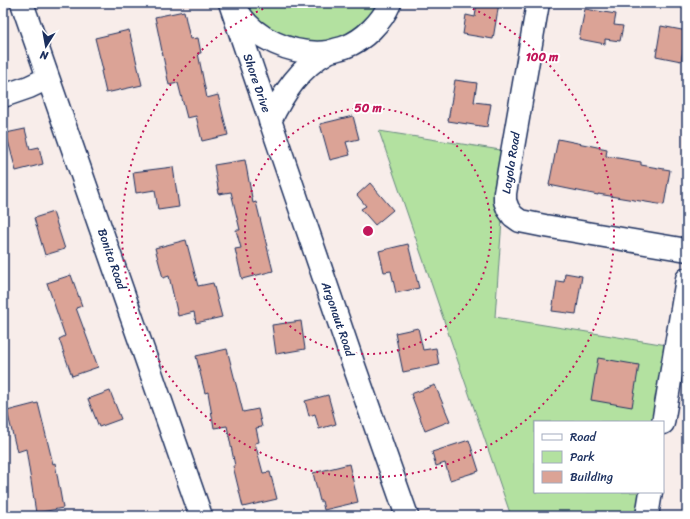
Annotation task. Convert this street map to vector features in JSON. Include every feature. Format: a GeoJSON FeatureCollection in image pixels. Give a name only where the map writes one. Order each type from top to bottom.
{"type":"FeatureCollection","features":[{"type":"Feature","properties":{"kind":"street","name":"Bonita Road"},"geometry":{"type":"LineString","coordinates":[[22,3],[201,516]]}},
{"type":"Feature","properties":{"kind":"street","name":"Shore Drive"},"geometry":{"type":"LineString","coordinates":[[230,3],[270,122]]}},
{"type":"Feature","properties":{"kind":"street","name":"Shore Drive"},"geometry":{"type":"LineString","coordinates":[[233,3],[239,14],[252,28],[267,39],[285,47],[307,52],[328,52],[346,47],[357,41],[370,31],[381,19],[390,3]]}},
{"type":"Feature","properties":{"kind":"street","name":"Loyola Road"},"geometry":{"type":"LineString","coordinates":[[538,3],[505,193],[505,201],[508,209],[513,216],[520,221],[687,250]]}},
{"type":"Feature","properties":{"kind":"street","name":"Shore Drive"},"geometry":{"type":"LineString","coordinates":[[270,122],[280,101],[293,82],[309,65],[328,52]]}},
{"type":"Feature","properties":{"kind":"street"},"geometry":{"type":"LineString","coordinates":[[3,96],[29,87],[48,78]]}},
{"type":"Feature","properties":{"kind":"street","name":"Argonaut Road"},"geometry":{"type":"LineString","coordinates":[[270,122],[408,516]]}},
{"type":"Feature","properties":{"kind":"street"},"geometry":{"type":"LineString","coordinates":[[663,421],[687,279]]}},
{"type":"Feature","properties":{"kind":"street"},"geometry":{"type":"LineString","coordinates":[[647,516],[651,493]]}},
{"type":"Feature","properties":{"kind":"green space"},"geometry":{"type":"Polygon","coordinates":[[[241,3],[388,3],[348,44],[289,43],[246,14],[241,3]]]}},
{"type":"Feature","properties":{"kind":"green space"},"geometry":{"type":"Polygon","coordinates":[[[379,131],[507,151],[495,317],[673,346],[661,421],[534,421],[534,493],[650,493],[646,516],[511,516],[379,131]]]}},
{"type":"Feature","properties":{"kind":"building"},"geometry":{"type":"Polygon","coordinates":[[[477,3],[499,3],[493,39],[463,34],[466,15],[475,17],[477,3]]]}},
{"type":"Feature","properties":{"kind":"building"},"geometry":{"type":"Polygon","coordinates":[[[585,9],[616,14],[614,25],[623,26],[620,41],[605,39],[605,44],[579,39],[585,9]]]}},
{"type":"Feature","properties":{"kind":"building"},"geometry":{"type":"Polygon","coordinates":[[[184,11],[190,39],[198,38],[201,53],[198,53],[207,98],[218,95],[228,135],[202,141],[196,116],[187,118],[178,83],[169,85],[155,17],[184,11]]]}},
{"type":"Feature","properties":{"kind":"building"},"geometry":{"type":"Polygon","coordinates":[[[661,26],[687,31],[681,61],[656,56],[661,26]]]}},
{"type":"Feature","properties":{"kind":"building"},"geometry":{"type":"Polygon","coordinates":[[[129,30],[142,85],[106,93],[101,71],[103,70],[95,38],[129,30]]]}},
{"type":"Feature","properties":{"kind":"building"},"geometry":{"type":"Polygon","coordinates":[[[455,80],[477,83],[474,102],[491,104],[487,127],[448,121],[455,80]]]}},
{"type":"Feature","properties":{"kind":"building"},"geometry":{"type":"Polygon","coordinates":[[[353,116],[359,139],[346,142],[350,155],[330,160],[320,124],[353,116]]]}},
{"type":"Feature","properties":{"kind":"building"},"geometry":{"type":"Polygon","coordinates":[[[25,129],[30,149],[39,147],[43,164],[16,171],[6,133],[25,129]]]}},
{"type":"Feature","properties":{"kind":"building"},"geometry":{"type":"Polygon","coordinates":[[[558,139],[607,149],[606,156],[641,162],[641,165],[670,170],[664,205],[598,195],[549,185],[558,139]]]}},
{"type":"Feature","properties":{"kind":"building"},"geometry":{"type":"Polygon","coordinates":[[[245,160],[253,203],[256,202],[273,271],[242,279],[235,249],[241,248],[236,230],[240,230],[231,192],[219,194],[214,165],[245,160]]]}},
{"type":"Feature","properties":{"kind":"building"},"geometry":{"type":"Polygon","coordinates":[[[173,167],[179,207],[158,210],[155,190],[136,193],[133,172],[173,167]]]}},
{"type":"Feature","properties":{"kind":"building"},"geometry":{"type":"Polygon","coordinates":[[[370,183],[393,210],[375,225],[361,209],[366,206],[357,195],[370,183]]]}},
{"type":"Feature","properties":{"kind":"building"},"geometry":{"type":"Polygon","coordinates":[[[53,212],[65,249],[45,255],[34,218],[53,212]]]}},
{"type":"Feature","properties":{"kind":"building"},"geometry":{"type":"Polygon","coordinates":[[[186,240],[198,286],[213,283],[222,317],[196,323],[194,312],[178,316],[169,276],[163,278],[155,248],[186,240]]]}},
{"type":"Feature","properties":{"kind":"building"},"geometry":{"type":"Polygon","coordinates":[[[408,244],[419,288],[396,293],[391,271],[384,272],[379,251],[408,244]]]}},
{"type":"Feature","properties":{"kind":"building"},"geometry":{"type":"Polygon","coordinates":[[[565,273],[582,276],[576,314],[552,311],[557,281],[564,282],[565,273]]]}},
{"type":"Feature","properties":{"kind":"building"},"geometry":{"type":"Polygon","coordinates":[[[71,275],[82,306],[76,308],[98,367],[72,376],[59,339],[65,336],[47,283],[71,275]]]}},
{"type":"Feature","properties":{"kind":"building"},"geometry":{"type":"Polygon","coordinates":[[[301,321],[305,349],[276,354],[272,325],[301,321]]]}},
{"type":"Feature","properties":{"kind":"building"},"geometry":{"type":"Polygon","coordinates":[[[418,328],[423,350],[436,348],[439,365],[403,372],[395,333],[418,328]]]}},
{"type":"Feature","properties":{"kind":"building"},"geometry":{"type":"Polygon","coordinates":[[[227,349],[243,412],[258,409],[262,427],[256,428],[259,442],[255,443],[263,473],[270,472],[277,499],[243,507],[233,466],[235,466],[227,426],[214,428],[208,392],[205,393],[196,356],[227,349]]]}},
{"type":"Feature","properties":{"kind":"building"},"geometry":{"type":"Polygon","coordinates":[[[598,358],[639,365],[632,407],[591,400],[598,358]]]}},
{"type":"Feature","properties":{"kind":"building"},"geometry":{"type":"Polygon","coordinates":[[[435,385],[450,421],[425,431],[411,394],[435,385]]]}},
{"type":"Feature","properties":{"kind":"building"},"geometry":{"type":"Polygon","coordinates":[[[110,391],[121,419],[99,427],[88,399],[110,391]]]}},
{"type":"Feature","properties":{"kind":"building"},"geometry":{"type":"Polygon","coordinates":[[[328,395],[336,424],[319,429],[315,414],[309,416],[305,401],[328,395]]]}},
{"type":"Feature","properties":{"kind":"building"},"geometry":{"type":"Polygon","coordinates":[[[38,403],[53,464],[55,463],[63,508],[36,513],[26,449],[17,452],[7,411],[38,403]]]}},
{"type":"Feature","properties":{"kind":"building"},"geometry":{"type":"Polygon","coordinates":[[[469,440],[479,471],[450,480],[445,463],[436,466],[432,452],[469,440]]]}},
{"type":"Feature","properties":{"kind":"building"},"geometry":{"type":"Polygon","coordinates":[[[349,464],[358,502],[324,510],[322,501],[320,501],[313,473],[349,464]]]}}]}
